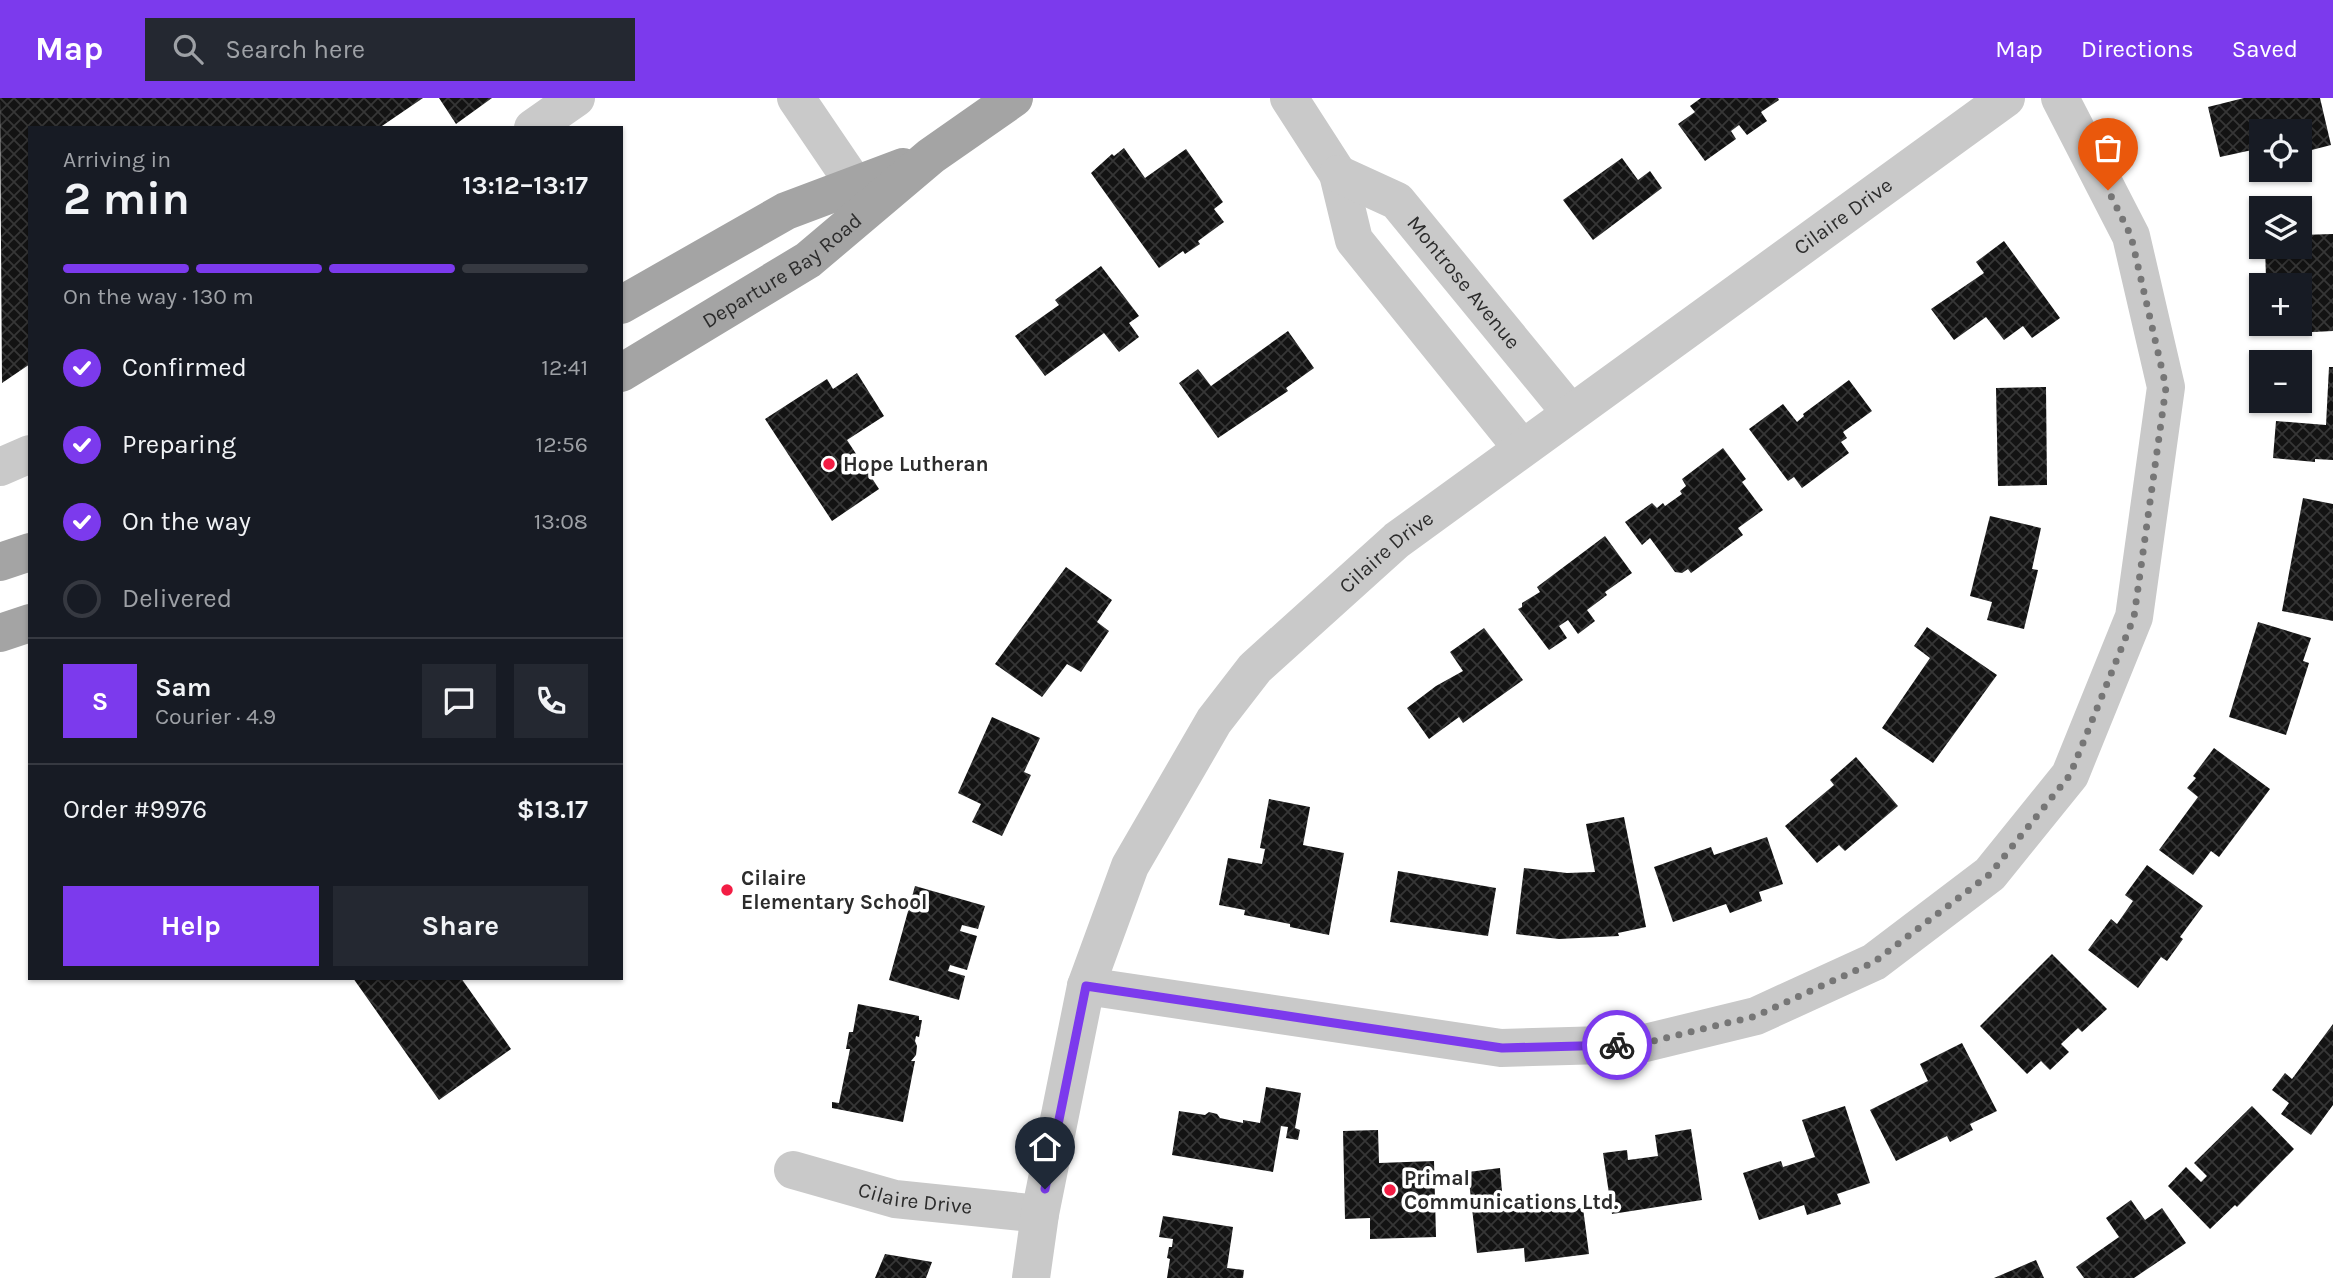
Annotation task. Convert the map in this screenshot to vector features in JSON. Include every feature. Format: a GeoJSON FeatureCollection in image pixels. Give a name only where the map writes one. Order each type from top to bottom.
{"type":"FeatureCollection","features":[{"type":"Feature","properties":{"kind":"main road","name":"Departure Bay Road"},"geometry":{"type":"LineString","coordinates":[[623,372],[808,260],[931,156],[1014,98]]}},
{"type":"Feature","properties":{"kind":"main road","name":"Departure Bay Road"},"geometry":{"type":"LineString","coordinates":[[623,304],[786,211],[931,156]]}},
{"type":"Feature","properties":{"kind":"main road"},"geometry":{"type":"LineString","coordinates":[[0,562],[28,553]]}},
{"type":"Feature","properties":{"kind":"main road"},"geometry":{"type":"LineString","coordinates":[[0,633],[28,624]]}},
{"type":"Feature","properties":{"kind":"street"},"geometry":{"type":"LineString","coordinates":[[536,126],[576,98]]}},
{"type":"Feature","properties":{"kind":"street"},"geometry":{"type":"LineString","coordinates":[[796,98],[855,185]]}},
{"type":"Feature","properties":{"kind":"street"},"geometry":{"type":"LineString","coordinates":[[1289,98],[1338,174],[1354,240],[1522,448]]}},
{"type":"Feature","properties":{"kind":"street","name":"Cilaire Drive"},"geometry":{"type":"LineString","coordinates":[[1031,1278],[1040,1214],[1086,986],[1130,866],[1214,721],[1255,668],[1396,540],[2006,98]]}},
{"type":"Feature","properties":{"kind":"street"},"geometry":{"type":"LineString","coordinates":[[1086,986],[1502,1048],[1641,1044],[1756,1016],[1874,962],[1990,874],[2070,775],[2134,617],[2166,387],[2131,236],[2060,98]]}},
{"type":"Feature","properties":{"kind":"street","name":"Montrose Avenue"},"geometry":{"type":"LineString","coordinates":[[1338,174],[1397,201],[1570,412]]}},
{"type":"Feature","properties":{"kind":"street"},"geometry":{"type":"LineString","coordinates":[[0,467],[28,455]]}},
{"type":"Feature","properties":{"kind":"street","name":"Cilaire Drive"},"geometry":{"type":"LineString","coordinates":[[793,1170],[895,1199],[1040,1214]]}},
{"type":"Feature","properties":{"kind":"building"},"geometry":{"type":"Polygon","coordinates":[[[0,98],[423,98],[382,126],[28,126],[28,365],[2,383],[0,98]]]}},
{"type":"Feature","properties":{"kind":"building"},"geometry":{"type":"Polygon","coordinates":[[[439,98],[492,98],[456,124],[439,98]]]}},
{"type":"Feature","properties":{"kind":"building"},"geometry":{"type":"Polygon","coordinates":[[[1701,98],[1779,100],[1761,112],[1767,121],[1747,135],[1739,125],[1731,131],[1736,139],[1705,161],[1678,124],[1695,112],[1690,106],[1701,98]]]}},
{"type":"Feature","properties":{"kind":"building"},"geometry":{"type":"Polygon","coordinates":[[[2244,98],[2320,98],[2331,145],[2312,150],[2312,119],[2249,119],[2249,151],[2220,157],[2208,107],[2244,98]]]}},
{"type":"Feature","properties":{"kind":"building"},"geometry":{"type":"Polygon","coordinates":[[[1124,148],[1145,178],[1186,149],[1223,202],[1214,209],[1224,222],[1198,241],[1200,244],[1185,254],[1183,251],[1159,268],[1091,173],[1112,154],[1114,156],[1124,148]]]}},
{"type":"Feature","properties":{"kind":"building"},"geometry":{"type":"Polygon","coordinates":[[[1622,158],[1638,180],[1650,171],[1662,188],[1593,240],[1563,200],[1622,158]]]}},
{"type":"Feature","properties":{"kind":"building"},"geometry":{"type":"Polygon","coordinates":[[[2333,234],[2333,331],[2312,332],[2312,273],[2266,273],[2265,259],[2312,259],[2312,235],[2333,234]]]}},
{"type":"Feature","properties":{"kind":"building"},"geometry":{"type":"Polygon","coordinates":[[[2004,241],[2060,318],[2032,338],[2023,326],[2004,340],[1986,317],[1954,340],[1931,309],[1984,273],[1976,262],[2004,241]]]}},
{"type":"Feature","properties":{"kind":"building"},"geometry":{"type":"Polygon","coordinates":[[[1101,266],[1139,316],[1129,323],[1139,337],[1119,352],[1104,333],[1045,376],[1015,336],[1059,305],[1055,300],[1101,266]]]}},
{"type":"Feature","properties":{"kind":"building"},"geometry":{"type":"Polygon","coordinates":[[[1288,331],[1314,368],[1286,388],[1288,391],[1218,438],[1179,383],[1198,369],[1211,386],[1288,331]]]}},
{"type":"Feature","properties":{"kind":"building"},"geometry":{"type":"Polygon","coordinates":[[[2329,367],[2333,367],[2333,460],[2315,459],[2315,462],[2273,458],[2276,421],[2326,425],[2329,367]]]}},
{"type":"Feature","properties":{"kind":"building","name":"Hope Lutheran"},"geometry":{"type":"Polygon","coordinates":[[[857,373],[884,416],[847,440],[879,489],[832,521],[765,419],[827,379],[833,389],[857,373]]]}},
{"type":"Feature","properties":{"kind":"building"},"geometry":{"type":"Polygon","coordinates":[[[1849,380],[1872,411],[1843,432],[1847,438],[1841,442],[1849,453],[1802,488],[1794,477],[1788,481],[1749,429],[1783,404],[1797,422],[1803,414],[1849,380]]]}},
{"type":"Feature","properties":{"kind":"building"},"geometry":{"type":"Polygon","coordinates":[[[2046,387],[2047,485],[1998,486],[1996,388],[2046,387]]]}},
{"type":"Feature","properties":{"kind":"building"},"geometry":{"type":"Polygon","coordinates":[[[1723,448],[1746,479],[1742,482],[1763,510],[1738,528],[1743,535],[1691,573],[1688,569],[1682,573],[1675,572],[1650,538],[1642,545],[1625,522],[1652,503],[1657,508],[1663,503],[1665,506],[1682,494],[1680,491],[1686,486],[1682,479],[1723,448]]]}},
{"type":"Feature","properties":{"kind":"building"},"geometry":{"type":"Polygon","coordinates":[[[2303,498],[2333,504],[2333,621],[2282,611],[2303,498]]]}},
{"type":"Feature","properties":{"kind":"building"},"geometry":{"type":"Polygon","coordinates":[[[1990,516],[2041,528],[2032,569],[2038,570],[2024,629],[1987,620],[1992,602],[1970,596],[1990,516]]]}},
{"type":"Feature","properties":{"kind":"building"},"geometry":{"type":"Polygon","coordinates":[[[1605,536],[1632,573],[1605,592],[1607,595],[1587,610],[1595,621],[1578,634],[1568,620],[1559,626],[1567,638],[1549,650],[1518,609],[1522,607],[1522,603],[1540,592],[1537,587],[1605,536]]]}},
{"type":"Feature","properties":{"kind":"building"},"geometry":{"type":"Polygon","coordinates":[[[1066,567],[1112,600],[1097,622],[1109,631],[1081,672],[1067,664],[1042,697],[995,664],[1066,567]]]}},
{"type":"Feature","properties":{"kind":"building"},"geometry":{"type":"Polygon","coordinates":[[[2258,622],[2311,638],[2303,661],[2309,663],[2286,735],[2229,717],[2258,622]]]}},
{"type":"Feature","properties":{"kind":"building"},"geometry":{"type":"Polygon","coordinates":[[[1927,627],[1997,675],[1933,763],[1882,728],[1930,658],[1914,646],[1927,627]]]}},
{"type":"Feature","properties":{"kind":"building"},"geometry":{"type":"Polygon","coordinates":[[[1484,628],[1523,680],[1463,723],[1459,717],[1429,739],[1407,708],[1436,686],[1463,671],[1450,652],[1484,628]]]}},
{"type":"Feature","properties":{"kind":"building"},"geometry":{"type":"Polygon","coordinates":[[[992,717],[1040,738],[1024,772],[1031,775],[1002,836],[972,822],[981,804],[958,793],[992,717]]]}},
{"type":"Feature","properties":{"kind":"building"},"geometry":{"type":"Polygon","coordinates":[[[2214,748],[2270,789],[2219,857],[2211,851],[2193,875],[2159,850],[2198,797],[2187,788],[2214,748]]]}},
{"type":"Feature","properties":{"kind":"building"},"geometry":{"type":"Polygon","coordinates":[[[1856,757],[1898,806],[1845,851],[1839,845],[1817,863],[1785,826],[1834,785],[1830,780],[1856,757]]]}},
{"type":"Feature","properties":{"kind":"building"},"geometry":{"type":"Polygon","coordinates":[[[1269,799],[1310,807],[1303,845],[1344,853],[1329,935],[1244,915],[1245,910],[1219,905],[1228,858],[1262,864],[1265,849],[1260,848],[1269,799]]]}},
{"type":"Feature","properties":{"kind":"building"},"geometry":{"type":"Polygon","coordinates":[[[1624,817],[1646,927],[1618,933],[1619,936],[1559,939],[1516,934],[1524,868],[1567,873],[1595,872],[1586,824],[1624,817]]]}},
{"type":"Feature","properties":{"kind":"building"},"geometry":{"type":"Polygon","coordinates":[[[1767,837],[1783,884],[1759,892],[1762,901],[1730,913],[1726,904],[1673,922],[1654,867],[1711,847],[1714,855],[1767,837]]]}},
{"type":"Feature","properties":{"kind":"building"},"geometry":{"type":"Polygon","coordinates":[[[2147,865],[2203,906],[2180,937],[2183,939],[2167,961],[2161,957],[2138,988],[2088,950],[2111,919],[2117,924],[2133,901],[2125,895],[2147,865]]]}},
{"type":"Feature","properties":{"kind":"building"},"geometry":{"type":"Polygon","coordinates":[[[1398,871],[1496,888],[1488,936],[1390,922],[1398,871]]]}},
{"type":"Feature","properties":{"kind":"building"},"geometry":{"type":"Polygon","coordinates":[[[915,886],[985,906],[978,929],[962,925],[960,931],[977,936],[967,970],[950,965],[948,971],[965,976],[959,1000],[889,980],[915,886]]]}},
{"type":"Feature","properties":{"kind":"building"},"geometry":{"type":"Polygon","coordinates":[[[2052,954],[2107,1009],[2082,1032],[2078,1028],[2061,1044],[2069,1052],[2050,1070],[2041,1061],[2027,1074],[1980,1026],[2052,954]]]}},
{"type":"Feature","properties":{"kind":"building"},"geometry":{"type":"Polygon","coordinates":[[[354,980],[462,980],[511,1049],[439,1100],[354,980]]]}},
{"type":"Feature","properties":{"kind":"building"},"geometry":{"type":"Polygon","coordinates":[[[858,1004],[919,1016],[919,1020],[922,1020],[919,1037],[916,1036],[915,1041],[916,1055],[911,1061],[915,1061],[903,1122],[832,1108],[832,1102],[839,1103],[850,1049],[846,1049],[849,1032],[853,1032],[858,1004]]]}},
{"type":"Feature","properties":{"kind":"building"},"geometry":{"type":"Polygon","coordinates":[[[2333,1024],[2333,1105],[2311,1135],[2281,1114],[2289,1103],[2272,1090],[2285,1073],[2292,1079],[2333,1024]]]}},
{"type":"Feature","properties":{"kind":"building"},"geometry":{"type":"Polygon","coordinates":[[[1962,1043],[1997,1111],[1970,1124],[1973,1130],[1950,1142],[1947,1136],[1896,1161],[1870,1110],[1928,1081],[1920,1064],[1962,1043]]]}},
{"type":"Feature","properties":{"kind":"building"},"geometry":{"type":"Polygon","coordinates":[[[1266,1087],[1301,1093],[1295,1128],[1300,1130],[1298,1140],[1286,1138],[1288,1127],[1281,1126],[1273,1172],[1172,1155],[1179,1111],[1205,1115],[1209,1112],[1220,1118],[1243,1123],[1243,1120],[1260,1123],[1266,1087]]]}},
{"type":"Feature","properties":{"kind":"building"},"geometry":{"type":"Polygon","coordinates":[[[1845,1106],[1870,1183],[1837,1194],[1841,1204],[1807,1215],[1804,1205],[1759,1220],[1743,1173],[1781,1161],[1783,1167],[1815,1157],[1802,1120],[1845,1106]]]}},
{"type":"Feature","properties":{"kind":"building"},"geometry":{"type":"Polygon","coordinates":[[[2252,1106],[2294,1149],[2237,1207],[2235,1205],[2210,1229],[2168,1186],[2186,1167],[2201,1182],[2207,1176],[2194,1163],[2252,1106]]]}},
{"type":"Feature","properties":{"kind":"building"},"geometry":{"type":"Polygon","coordinates":[[[1691,1129],[1702,1200],[1612,1214],[1603,1153],[1627,1150],[1628,1160],[1658,1156],[1655,1135],[1691,1129]]]}},
{"type":"Feature","properties":{"kind":"building","name":"Primal Communications Ltd."},"geometry":{"type":"Polygon","coordinates":[[[1378,1130],[1379,1163],[1434,1161],[1436,1237],[1370,1239],[1370,1218],[1345,1219],[1343,1131],[1378,1130]]]}},
{"type":"Feature","properties":{"kind":"building"},"geometry":{"type":"Polygon","coordinates":[[[1500,1168],[1503,1203],[1512,1202],[1513,1205],[1568,1199],[1569,1209],[1583,1208],[1589,1254],[1525,1262],[1524,1248],[1477,1253],[1468,1172],[1500,1168]]]}},
{"type":"Feature","properties":{"kind":"building"},"geometry":{"type":"Polygon","coordinates":[[[2131,1200],[2145,1220],[2162,1208],[2186,1243],[2134,1278],[2084,1278],[2076,1267],[2119,1237],[2106,1218],[2131,1200]]]}},
{"type":"Feature","properties":{"kind":"building"},"geometry":{"type":"Polygon","coordinates":[[[1163,1216],[1233,1227],[1227,1268],[1244,1270],[1243,1278],[1167,1278],[1170,1259],[1167,1258],[1173,1239],[1159,1237],[1163,1216]]]}},
{"type":"Feature","properties":{"kind":"building"},"geometry":{"type":"Polygon","coordinates":[[[885,1254],[932,1262],[926,1278],[875,1278],[885,1254]]]}},
{"type":"Feature","properties":{"kind":"building"},"geometry":{"type":"Polygon","coordinates":[[[2036,1260],[2044,1278],[1994,1278],[2036,1260]]]}},
{"type":"Feature","properties":{"kind":"way so far"},"geometry":{"type":"LineString","coordinates":[[1617,1045],[1641,1044],[1756,1016],[1874,962],[1990,874],[2070,775],[2134,617],[2166,387],[2131,236],[2108,190]]}},
{"type":"Feature","properties":{"kind":"place","name":"Hope Lutheran"},"geometry":{"type":"Point","coordinates":[829,464]}},
{"type":"Feature","properties":{"kind":"place","name":"Cilaire Elementary School"},"geometry":{"type":"Point","coordinates":[727,890]}},
{"type":"Feature","properties":{"kind":"place","name":"Primal Communications Ltd."},"geometry":{"type":"Point","coordinates":[1390,1190]}},
{"type":"Feature","properties":{"kind":"route"},"geometry":{"type":"LineString","coordinates":[[1045,1189],[1086,986],[1502,1048],[1617,1045]]}}]}
